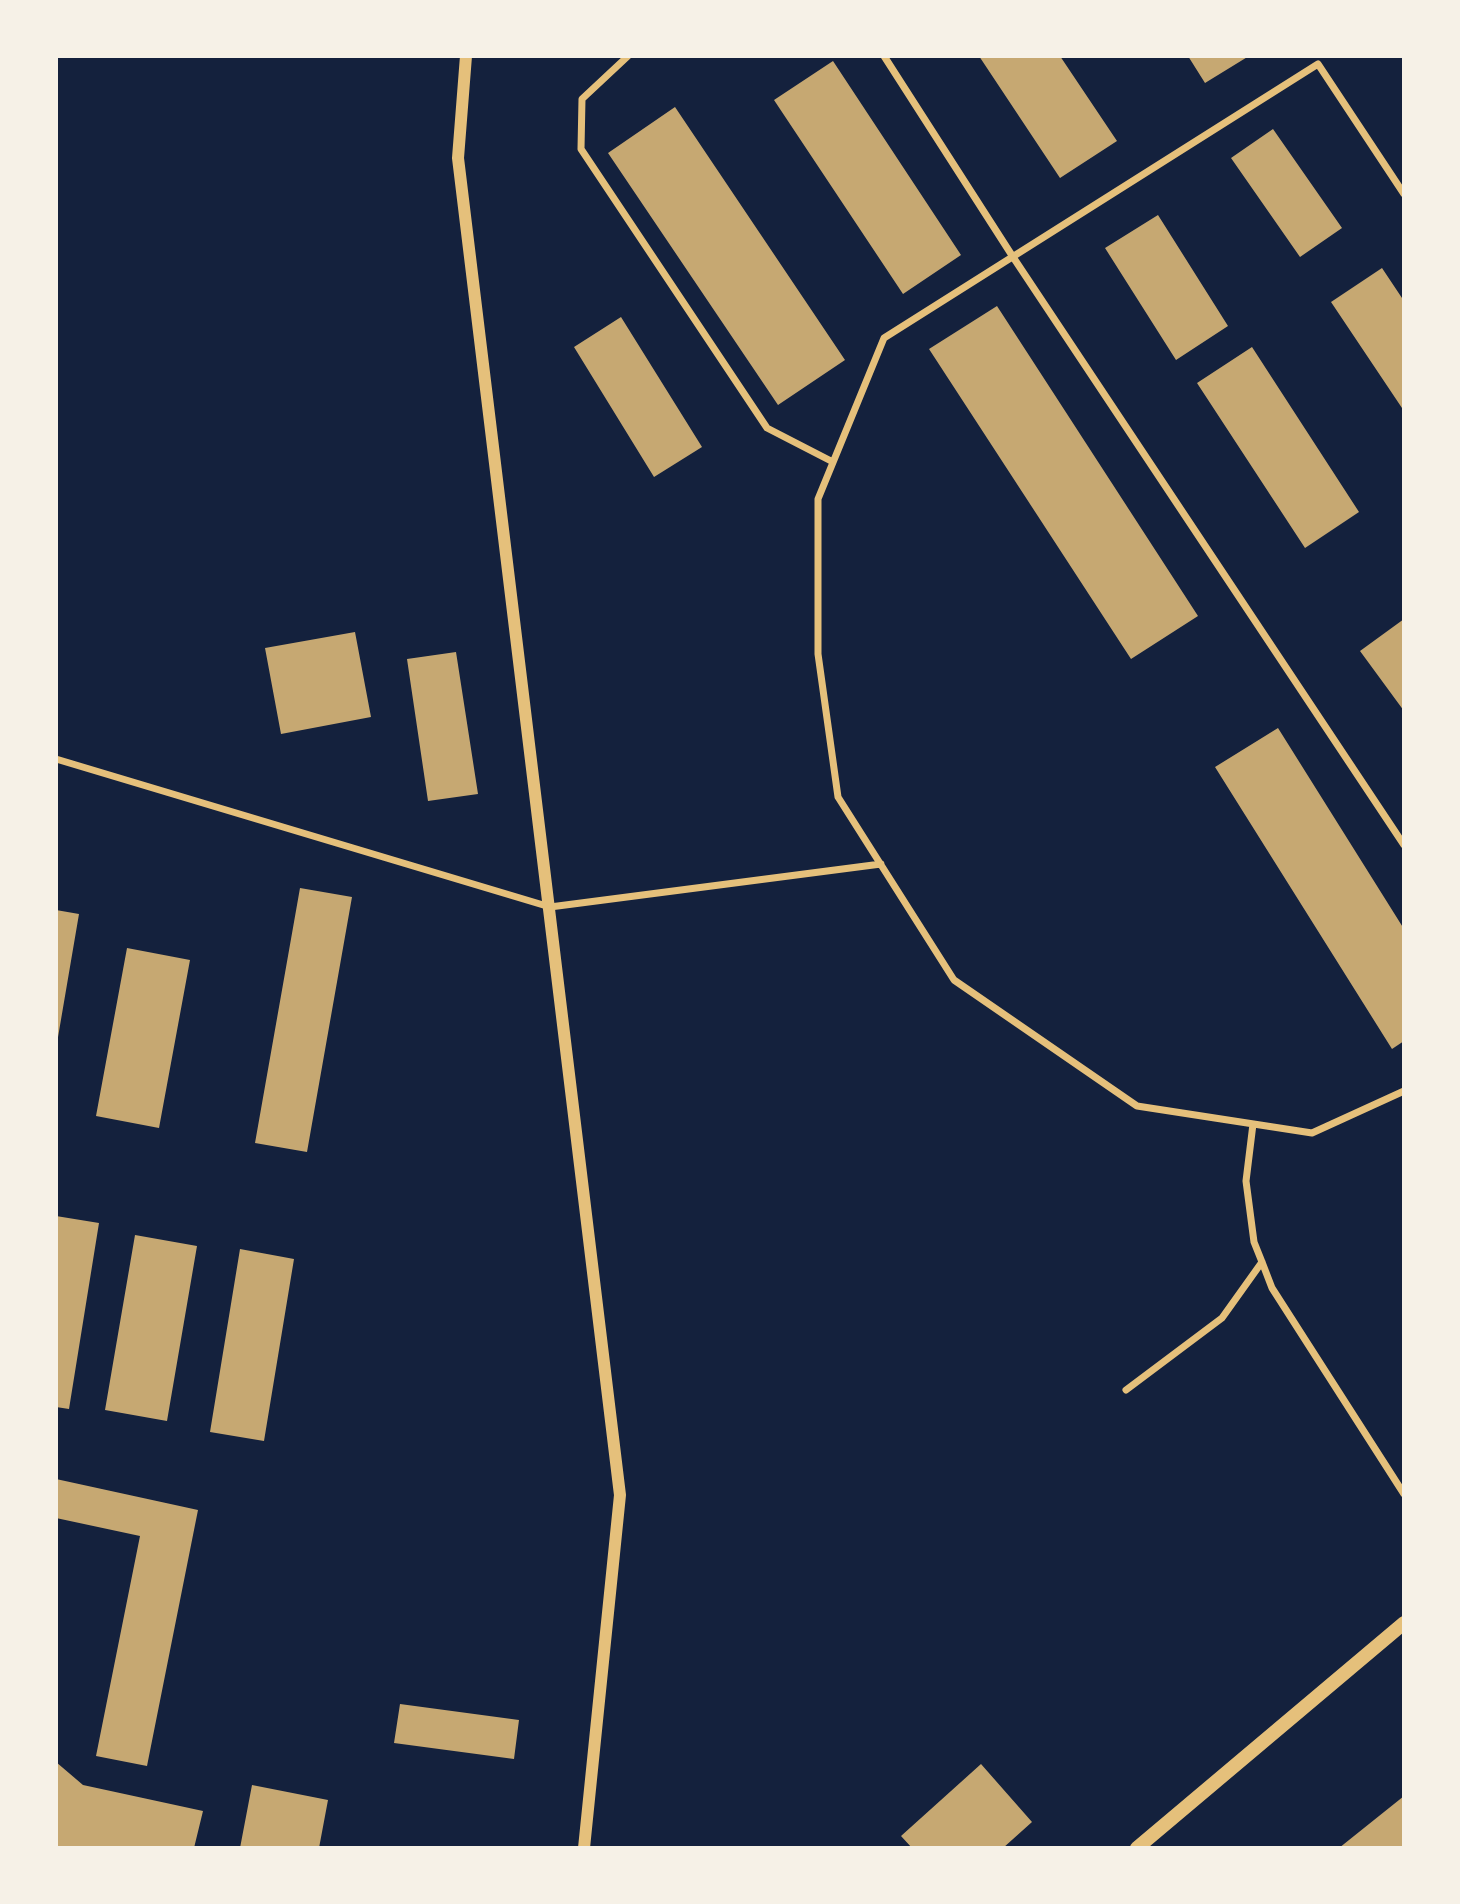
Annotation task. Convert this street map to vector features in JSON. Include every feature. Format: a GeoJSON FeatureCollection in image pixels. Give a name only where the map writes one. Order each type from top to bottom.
{"type":"FeatureCollection","features":[{"type":"Feature","properties":{"kind":"main road"},"geometry":{"type":"LineString","coordinates":[[1137,1848],[1404,1623]]}},
{"type":"Feature","properties":{"kind":"street"},"geometry":{"type":"LineString","coordinates":[[466,56],[458,158],[620,1495],[584,1848]]}},
{"type":"Feature","properties":{"kind":"street"},"geometry":{"type":"LineString","coordinates":[[628,56],[582,99],[582,149],[767,428],[833,462]]}},
{"type":"Feature","properties":{"kind":"street"},"geometry":{"type":"LineString","coordinates":[[884,56],[1013,257],[1404,845]]}},
{"type":"Feature","properties":{"kind":"street"},"geometry":{"type":"LineString","coordinates":[[1313,56],[1404,194]]}},
{"type":"Feature","properties":{"kind":"street"},"geometry":{"type":"LineString","coordinates":[[1318,64],[884,338],[818,499],[818,654],[838,797],[954,980],[1137,1106],[1312,1133],[1404,1091]]}},
{"type":"Feature","properties":{"kind":"street"},"geometry":{"type":"LineString","coordinates":[[56,759],[550,907],[881,864]]}},
{"type":"Feature","properties":{"kind":"street"},"geometry":{"type":"LineString","coordinates":[[1253,1124],[1246,1181],[1254,1242],[1272,1288],[1404,1494]]}},
{"type":"Feature","properties":{"kind":"street"},"geometry":{"type":"LineString","coordinates":[[1126,1390],[1222,1318],[1262,1262]]}},
{"type":"Feature","properties":{"kind":"building"},"geometry":{"type":"Polygon","coordinates":[[[979,56],[1060,56],[1117,141],[1060,178],[979,56]]]}},
{"type":"Feature","properties":{"kind":"building"},"geometry":{"type":"Polygon","coordinates":[[[1188,56],[1249,56],[1205,83],[1188,56]]]}},
{"type":"Feature","properties":{"kind":"building"},"geometry":{"type":"Polygon","coordinates":[[[833,61],[961,255],[903,294],[774,100],[833,61]]]}},
{"type":"Feature","properties":{"kind":"building"},"geometry":{"type":"Polygon","coordinates":[[[675,107],[845,360],[778,405],[608,153],[675,107]]]}},
{"type":"Feature","properties":{"kind":"building"},"geometry":{"type":"Polygon","coordinates":[[[1273,129],[1342,228],[1300,257],[1231,158],[1273,129]]]}},
{"type":"Feature","properties":{"kind":"building"},"geometry":{"type":"Polygon","coordinates":[[[1158,215],[1228,326],[1176,360],[1105,248],[1158,215]]]}},
{"type":"Feature","properties":{"kind":"building"},"geometry":{"type":"Polygon","coordinates":[[[1382,268],[1404,301],[1404,411],[1331,302],[1382,268]]]}},
{"type":"Feature","properties":{"kind":"building"},"geometry":{"type":"Polygon","coordinates":[[[997,306],[1198,616],[1131,659],[929,349],[997,306]]]}},
{"type":"Feature","properties":{"kind":"building"},"geometry":{"type":"Polygon","coordinates":[[[621,317],[702,447],[654,477],[574,347],[621,317]]]}},
{"type":"Feature","properties":{"kind":"building"},"geometry":{"type":"Polygon","coordinates":[[[1252,347],[1359,512],[1305,548],[1197,383],[1252,347]]]}},
{"type":"Feature","properties":{"kind":"building"},"geometry":{"type":"Polygon","coordinates":[[[1404,619],[1404,711],[1360,651],[1404,619]]]}},
{"type":"Feature","properties":{"kind":"building"},"geometry":{"type":"Polygon","coordinates":[[[355,632],[371,717],[281,734],[265,648],[355,632]]]}},
{"type":"Feature","properties":{"kind":"building"},"geometry":{"type":"Polygon","coordinates":[[[456,652],[478,794],[428,801],[407,659],[456,652]]]}},
{"type":"Feature","properties":{"kind":"building"},"geometry":{"type":"Polygon","coordinates":[[[1278,728],[1404,929],[1404,1041],[1392,1049],[1215,767],[1278,728]]]}},
{"type":"Feature","properties":{"kind":"building"},"geometry":{"type":"Polygon","coordinates":[[[300,888],[352,897],[307,1152],[255,1143],[300,888]]]}},
{"type":"Feature","properties":{"kind":"building"},"geometry":{"type":"Polygon","coordinates":[[[56,910],[79,914],[57,1043],[56,1043],[56,910]]]}},
{"type":"Feature","properties":{"kind":"building"},"geometry":{"type":"Polygon","coordinates":[[[127,948],[190,960],[159,1128],[96,1116],[127,948]]]}},
{"type":"Feature","properties":{"kind":"building"},"geometry":{"type":"Polygon","coordinates":[[[56,1216],[99,1223],[69,1409],[56,1407],[56,1216]]]}},
{"type":"Feature","properties":{"kind":"building"},"geometry":{"type":"Polygon","coordinates":[[[135,1235],[197,1246],[167,1421],[105,1410],[135,1235]]]}},
{"type":"Feature","properties":{"kind":"building"},"geometry":{"type":"Polygon","coordinates":[[[240,1249],[294,1259],[264,1441],[210,1432],[240,1249]]]}},
{"type":"Feature","properties":{"kind":"building"},"geometry":{"type":"Polygon","coordinates":[[[56,1479],[198,1510],[147,1766],[96,1756],[140,1536],[56,1518],[56,1479]]]}},
{"type":"Feature","properties":{"kind":"building"},"geometry":{"type":"Polygon","coordinates":[[[400,1704],[519,1720],[514,1759],[394,1743],[400,1704]]]}},
{"type":"Feature","properties":{"kind":"building"},"geometry":{"type":"Polygon","coordinates":[[[56,1762],[83,1785],[203,1811],[194,1848],[56,1848],[56,1762]]]}},
{"type":"Feature","properties":{"kind":"building"},"geometry":{"type":"Polygon","coordinates":[[[981,1764],[1032,1822],[1003,1848],[912,1848],[901,1836],[981,1764]]]}},
{"type":"Feature","properties":{"kind":"building"},"geometry":{"type":"Polygon","coordinates":[[[252,1785],[328,1800],[319,1848],[240,1848],[252,1785]]]}},
{"type":"Feature","properties":{"kind":"building"},"geometry":{"type":"Polygon","coordinates":[[[1404,1796],[1404,1848],[1339,1848],[1404,1796]]]}}]}
